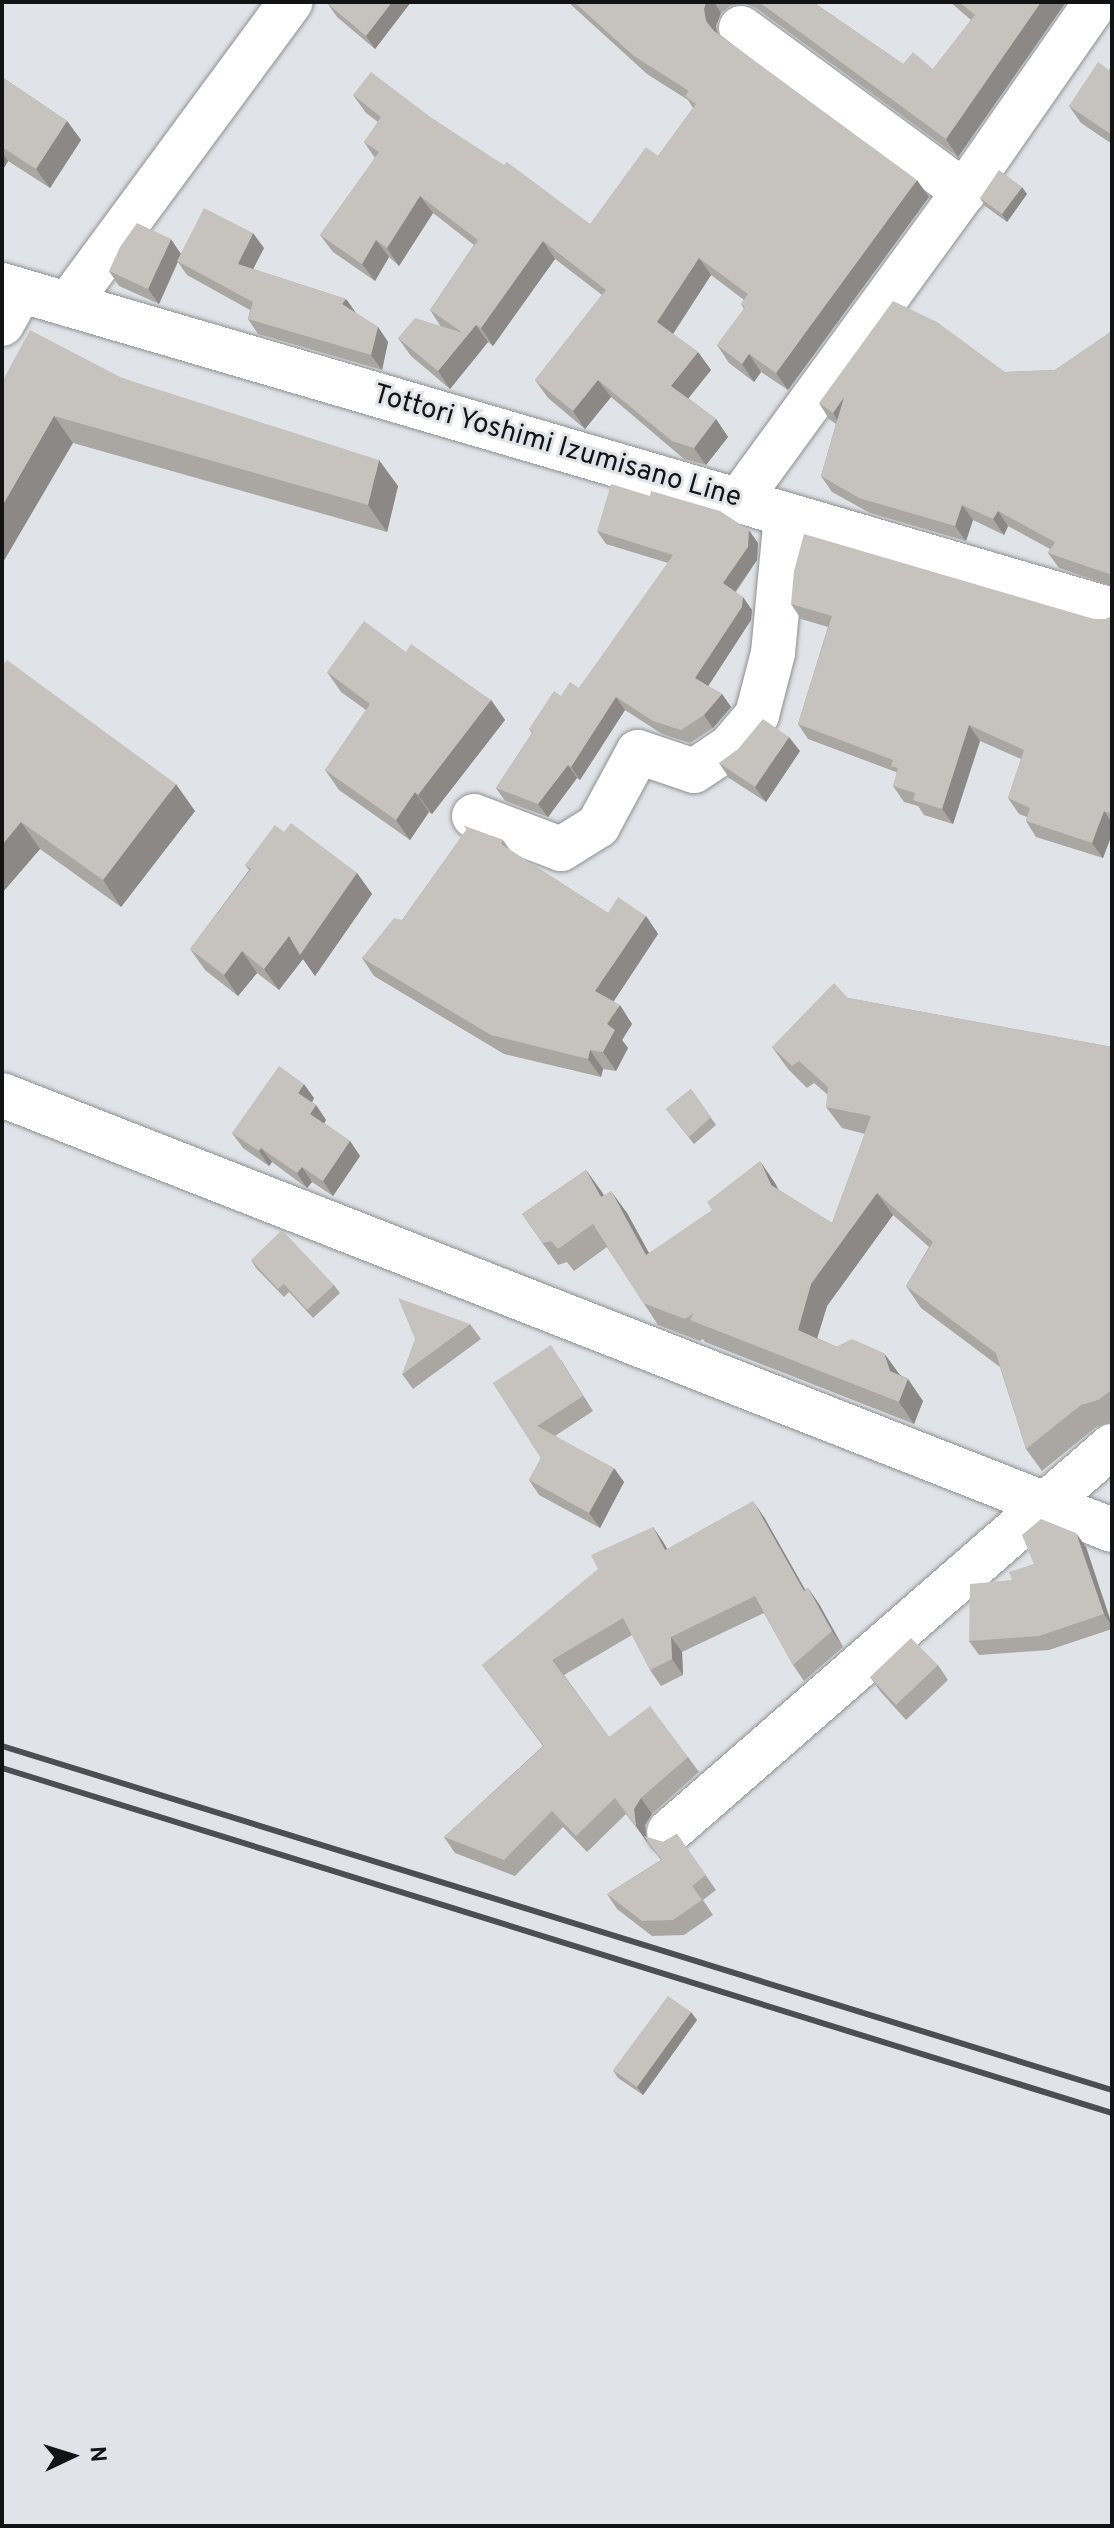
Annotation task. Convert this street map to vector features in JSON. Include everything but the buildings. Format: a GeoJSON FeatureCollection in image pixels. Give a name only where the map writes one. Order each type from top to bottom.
{"type":"FeatureCollection","features":[{"type":"Feature","properties":{"kind":"street"},"geometry":{"type":"LineString","coordinates":[[68,304],[291,2]]}},
{"type":"Feature","properties":{"kind":"street"},"geometry":{"type":"LineString","coordinates":[[739,500],[964,192],[1096,2]]}},
{"type":"Feature","properties":{"kind":"street"},"geometry":{"type":"LineString","coordinates":[[741,28],[964,192]]}},
{"type":"Feature","properties":{"kind":"street","name":"Tottori Yoshimi Izumisano Line"},"geometry":{"type":"LineString","coordinates":[[8,300],[68,304],[1112,610]]}},
{"type":"Feature","properties":{"kind":"street"},"geometry":{"type":"LineString","coordinates":[[474,816],[561,849],[598,826],[638,752],[694,771],[730,747],[757,715],[773,653],[786,515]]}},
{"type":"Feature","properties":{"kind":"street"},"geometry":{"type":"LineString","coordinates":[[2,1095],[1112,1530]]}},
{"type":"Feature","properties":{"kind":"street"},"geometry":{"type":"LineString","coordinates":[[669,1832],[1112,1446]]}},
{"type":"Feature","properties":{"kind":"railway"},"geometry":{"type":"LineString","coordinates":[[2,1746],[1112,2090]]}},
{"type":"Feature","properties":{"kind":"railway"},"geometry":{"type":"LineString","coordinates":[[2,1768],[1112,2113]]}}]}
